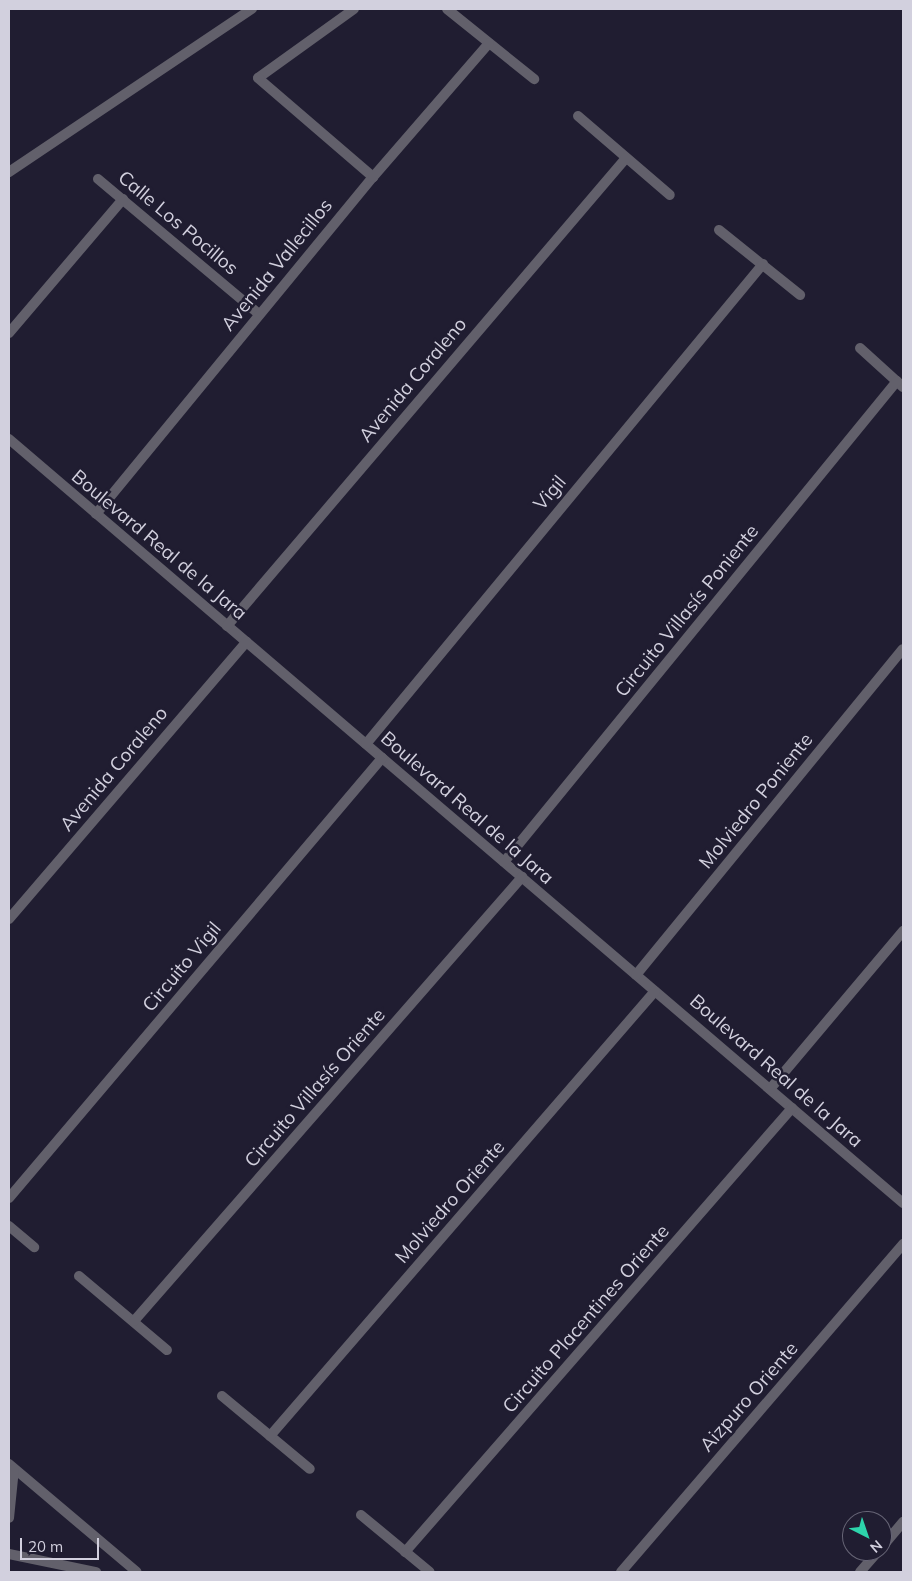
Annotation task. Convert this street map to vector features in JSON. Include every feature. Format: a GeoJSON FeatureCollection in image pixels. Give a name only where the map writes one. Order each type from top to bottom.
{"type":"FeatureCollection","features":[{"type":"Feature","properties":{"kind":"street"},"geometry":{"type":"LineString","coordinates":[[9,172],[252,9]]}},
{"type":"Feature","properties":{"kind":"street"},"geometry":{"type":"LineString","coordinates":[[354,9],[258,78],[373,177]]}},
{"type":"Feature","properties":{"kind":"street"},"geometry":{"type":"LineString","coordinates":[[447,9],[534,79]]}},
{"type":"Feature","properties":{"kind":"street","name":"Avenida Vallecillos"},"geometry":{"type":"LineString","coordinates":[[96,514],[373,177],[489,43]]}},
{"type":"Feature","properties":{"kind":"street"},"geometry":{"type":"LineString","coordinates":[[578,116],[670,195]]}},
{"type":"Feature","properties":{"kind":"street","name":"Avenida Coraleno"},"geometry":{"type":"LineString","coordinates":[[227,626],[626,158]]}},
{"type":"Feature","properties":{"kind":"street","name":"Calle Los Pocillos"},"geometry":{"type":"LineString","coordinates":[[98,179],[259,314]]}},
{"type":"Feature","properties":{"kind":"street"},"geometry":{"type":"LineString","coordinates":[[9,333],[123,199]]}},
{"type":"Feature","properties":{"kind":"street"},"geometry":{"type":"LineString","coordinates":[[719,230],[800,295]]}},
{"type":"Feature","properties":{"kind":"street","name":"Vigil"},"geometry":{"type":"LineString","coordinates":[[366,744],[763,264]]}},
{"type":"Feature","properties":{"kind":"street"},"geometry":{"type":"LineString","coordinates":[[860,348],[900,384]]}},
{"type":"Feature","properties":{"kind":"street","name":"Circuito Villasís Poniente"},"geometry":{"type":"LineString","coordinates":[[504,862],[900,384]]}},
{"type":"Feature","properties":{"kind":"street","name":"Boulevard Real de la Jara"},"geometry":{"type":"LineString","coordinates":[[9,440],[903,1203]]}},
{"type":"Feature","properties":{"kind":"street","name":"Avenida Coraleno"},"geometry":{"type":"LineString","coordinates":[[9,919],[246,642]]}},
{"type":"Feature","properties":{"kind":"street","name":"Molviedro Poniente"},"geometry":{"type":"LineString","coordinates":[[636,975],[903,649]]}},
{"type":"Feature","properties":{"kind":"street","name":"Circuito Vigil"},"geometry":{"type":"LineString","coordinates":[[9,1198],[382,758]]}},
{"type":"Feature","properties":{"kind":"street","name":"Circuito Villasís Oriente"},"geometry":{"type":"LineString","coordinates":[[134,1321],[522,878]]}},
{"type":"Feature","properties":{"kind":"street"},"geometry":{"type":"LineString","coordinates":[[770,1089],[903,930]]}},
{"type":"Feature","properties":{"kind":"street","name":"Molviedro Oriente"},"geometry":{"type":"LineString","coordinates":[[270,1436],[655,991]]}},
{"type":"Feature","properties":{"kind":"street","name":"Circuito Placentines Oriente"},"geometry":{"type":"LineString","coordinates":[[405,1552],[792,1108]]}},
{"type":"Feature","properties":{"kind":"street"},"geometry":{"type":"LineString","coordinates":[[9,1226],[34,1247]]}},
{"type":"Feature","properties":{"kind":"street","name":"Aizpuro Oriente"},"geometry":{"type":"LineString","coordinates":[[621,1572],[903,1244]]}},
{"type":"Feature","properties":{"kind":"street"},"geometry":{"type":"LineString","coordinates":[[79,1276],[167,1350]]}},
{"type":"Feature","properties":{"kind":"street"},"geometry":{"type":"LineString","coordinates":[[222,1396],[310,1469]]}},
{"type":"Feature","properties":{"kind":"street"},"geometry":{"type":"LineString","coordinates":[[9,1518],[12,1466]]}},
{"type":"Feature","properties":{"kind":"street"},"geometry":{"type":"LineString","coordinates":[[12,1466],[137,1572]]}},
{"type":"Feature","properties":{"kind":"street"},"geometry":{"type":"LineString","coordinates":[[360,1516],[430,1572]]}},
{"type":"Feature","properties":{"kind":"street"},"geometry":{"type":"LineString","coordinates":[[892,1535],[903,1522]]}},
{"type":"Feature","properties":{"kind":"street"},"geometry":{"type":"LineString","coordinates":[[9,1554],[96,1572]]}},
{"type":"Feature","properties":{"kind":"street"},"geometry":{"type":"LineString","coordinates":[[860,1572],[869,1561]]}}]}
